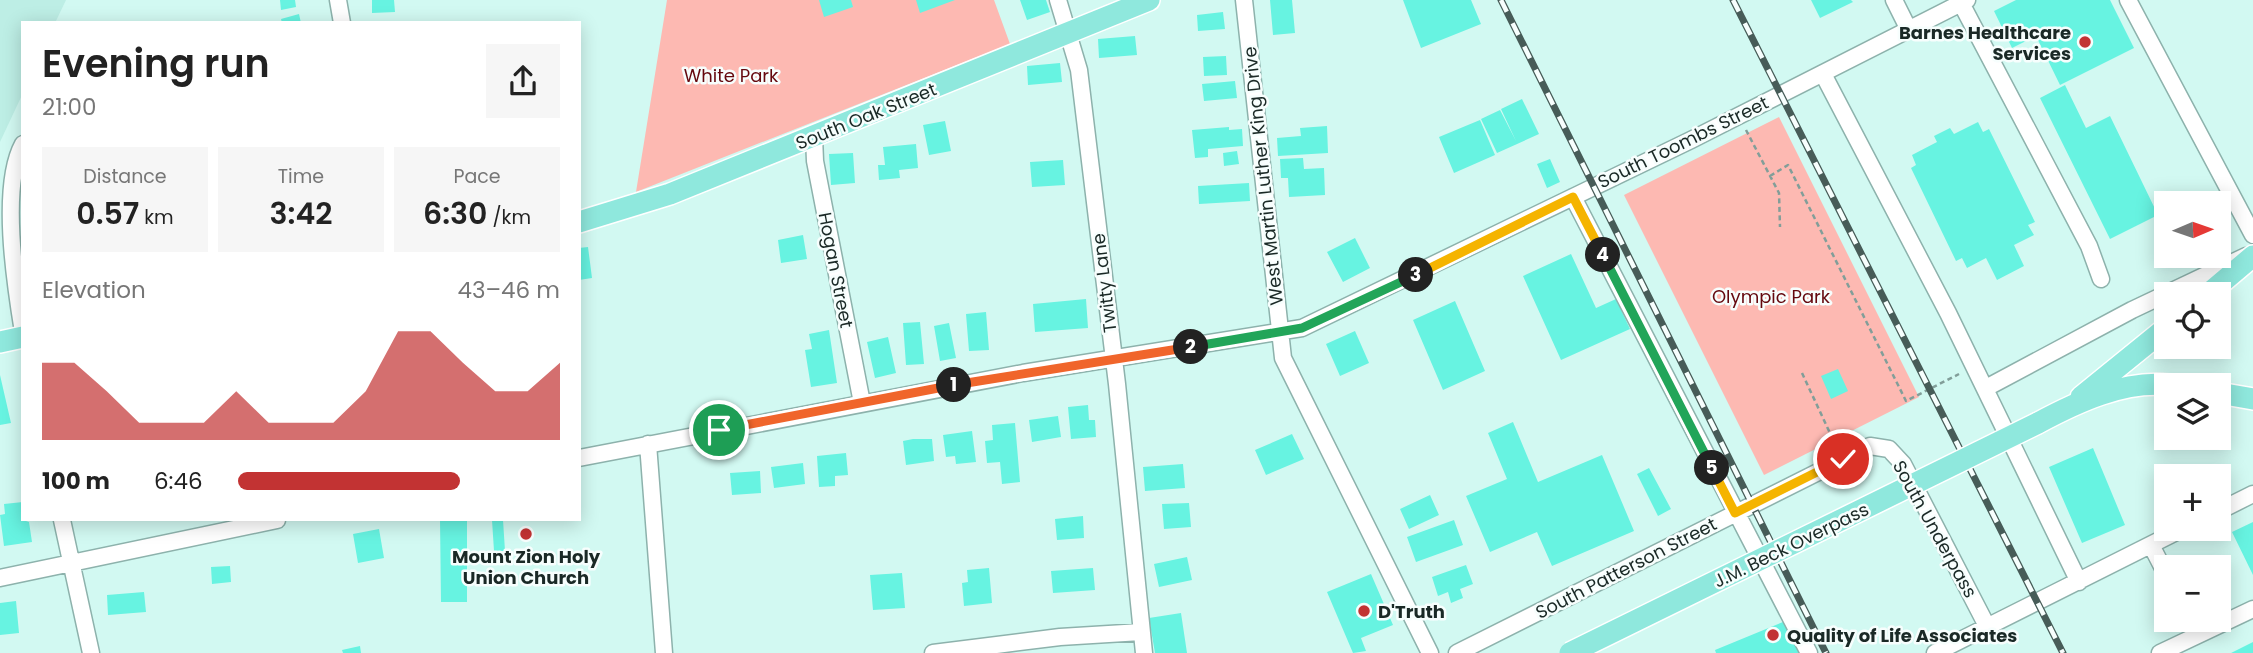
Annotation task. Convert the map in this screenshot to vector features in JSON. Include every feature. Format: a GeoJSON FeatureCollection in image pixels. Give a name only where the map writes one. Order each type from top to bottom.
{"type":"FeatureCollection","features":[{"type":"Feature","properties":{"kind":"main road","name":"South Oak Street"},"geometry":{"type":"LineString","coordinates":[[581,221],[641,205],[1068,35],[1149,0]]}},
{"type":"Feature","properties":{"kind":"main road"},"geometry":{"type":"LineString","coordinates":[[2222,282],[2253,254]]}},
{"type":"Feature","properties":{"kind":"main road"},"geometry":{"type":"LineString","coordinates":[[0,342],[21,337]]}},
{"type":"Feature","properties":{"kind":"main road"},"geometry":{"type":"LineString","coordinates":[[2074,403],[2154,338]]}},
{"type":"Feature","properties":{"kind":"main road","name":"J.M. Beck Overpass"},"geometry":{"type":"LineString","coordinates":[[1570,653],[2074,403],[2126,388],[2154,386]]}},
{"type":"Feature","properties":{"kind":"main road"},"geometry":{"type":"LineString","coordinates":[[2231,395],[2253,399]]}},
{"type":"Feature","properties":{"kind":"street"},"geometry":{"type":"LineString","coordinates":[[338,0],[342,21]]}},
{"type":"Feature","properties":{"kind":"street","name":"Twitty Lane"},"geometry":{"type":"LineString","coordinates":[[1058,0],[1079,70],[1114,358],[1144,653]]}},
{"type":"Feature","properties":{"kind":"street","name":"West Martin Luther King Drive"},"geometry":{"type":"LineString","coordinates":[[1244,0],[1278,333],[1283,358],[1430,653]]}},
{"type":"Feature","properties":{"kind":"street"},"geometry":{"type":"LineString","coordinates":[[1894,0],[1909,30]]}},
{"type":"Feature","properties":{"kind":"street"},"geometry":{"type":"LineString","coordinates":[[2128,0],[2253,235]]}},
{"type":"Feature","properties":{"kind":"street"},"geometry":{"type":"LineString","coordinates":[[1964,2],[2089,246],[2101,279]]}},
{"type":"Feature","properties":{"kind":"street","name":"South Toombs Street"},"geometry":{"type":"LineString","coordinates":[[581,458],[862,403],[1302,328],[1338,313],[1964,2]]}},
{"type":"Feature","properties":{"kind":"street"},"geometry":{"type":"LineString","coordinates":[[1823,74],[1975,366],[2079,582]]}},
{"type":"Feature","properties":{"kind":"street","name":"Hogan Street"},"geometry":{"type":"LineString","coordinates":[[814,137],[815,161],[862,403]]}},
{"type":"Feature","properties":{"kind":"street"},"geometry":{"type":"LineString","coordinates":[[21,148],[12,166],[7,188],[9,244],[21,319]]}},
{"type":"Feature","properties":{"kind":"street"},"geometry":{"type":"LineString","coordinates":[[1573,197],[1809,653]]}},
{"type":"Feature","properties":{"kind":"street"},"geometry":{"type":"LineString","coordinates":[[1986,388],[2118,318],[2253,254]]}},
{"type":"Feature","properties":{"kind":"street"},"geometry":{"type":"LineString","coordinates":[[648,444],[664,653]]}},
{"type":"Feature","properties":{"kind":"street","name":"South Patterson Street"},"geometry":{"type":"LineString","coordinates":[[1457,653],[1870,446]]}},
{"type":"Feature","properties":{"kind":"street","name":"South Underpass"},"geometry":{"type":"LineString","coordinates":[[1870,446],[1889,449],[1903,464],[1988,628]]}},
{"type":"Feature","properties":{"kind":"street"},"geometry":{"type":"LineString","coordinates":[[2231,505],[2253,494]]}},
{"type":"Feature","properties":{"kind":"street"},"geometry":{"type":"LineString","coordinates":[[62,521],[91,653]]}},
{"type":"Feature","properties":{"kind":"street"},"geometry":{"type":"LineString","coordinates":[[0,578],[272,521]]}},
{"type":"Feature","properties":{"kind":"street"},"geometry":{"type":"LineString","coordinates":[[1935,653],[2159,541]]}},
{"type":"Feature","properties":{"kind":"street"},"geometry":{"type":"LineString","coordinates":[[2151,545],[2156,555]]}},
{"type":"Feature","properties":{"kind":"street"},"geometry":{"type":"LineString","coordinates":[[2231,616],[2253,609]]}},
{"type":"Feature","properties":{"kind":"street"},"geometry":{"type":"LineString","coordinates":[[933,653],[1060,637],[1141,632]]}},
{"type":"Feature","properties":{"kind":"street"},"geometry":{"type":"LineString","coordinates":[[2160,653],[2187,632]]}},
{"type":"Feature","properties":{"kind":"path"},"geometry":{"type":"LineString","coordinates":[[1746,130],[1779,193],[1780,228]]}},
{"type":"Feature","properties":{"kind":"path"},"geometry":{"type":"LineString","coordinates":[[1770,176],[1788,165],[1906,401],[1975,366]]}},
{"type":"Feature","properties":{"kind":"path"},"geometry":{"type":"LineString","coordinates":[[1802,373],[1843,459]]}},
{"type":"Feature","properties":{"kind":"shaded area"},"geometry":{"type":"Polygon","coordinates":[[[0,0],[66,0],[56,21],[21,21],[21,97],[0,142],[0,0]]]}},
{"type":"Feature","properties":{"kind":"green space","name":"White Park"},"geometry":{"type":"Polygon","coordinates":[[[667,0],[994,0],[1010,44],[636,192],[667,0]]]}},
{"type":"Feature","properties":{"kind":"green space","name":"Olympic Park"},"geometry":{"type":"Polygon","coordinates":[[[1779,117],[1919,397],[1764,475],[1624,195],[1779,117]]]}},
{"type":"Feature","properties":{"kind":"building"},"geometry":{"type":"Polygon","coordinates":[[[280,0],[295,0],[296,7],[281,10],[280,0]]]}},
{"type":"Feature","properties":{"kind":"building"},"geometry":{"type":"Polygon","coordinates":[[[372,0],[394,0],[395,12],[372,13],[372,0]]]}},
{"type":"Feature","properties":{"kind":"building"},"geometry":{"type":"Polygon","coordinates":[[[819,0],[851,0],[853,7],[824,17],[819,0]]]}},
{"type":"Feature","properties":{"kind":"building"},"geometry":{"type":"Polygon","coordinates":[[[916,0],[955,0],[920,13],[916,0]]]}},
{"type":"Feature","properties":{"kind":"building"},"geometry":{"type":"Polygon","coordinates":[[[1020,0],[1046,0],[1050,12],[1027,20],[1020,0]]]}},
{"type":"Feature","properties":{"kind":"building"},"geometry":{"type":"Polygon","coordinates":[[[1270,0],[1292,0],[1295,33],[1273,35],[1270,0]]]}},
{"type":"Feature","properties":{"kind":"building"},"geometry":{"type":"Polygon","coordinates":[[[1403,0],[1471,0],[1481,24],[1421,48],[1403,0]]]}},
{"type":"Feature","properties":{"kind":"building"},"geometry":{"type":"Polygon","coordinates":[[[1811,0],[1851,0],[1853,2],[1820,18],[1811,0]]]}},
{"type":"Feature","properties":{"kind":"building","name":"Barnes Healthcare Services"},"geometry":{"type":"Polygon","coordinates":[[[2016,0],[2110,0],[2134,48],[2060,85],[2036,36],[2012,48],[1994,11],[2016,0]]]}},
{"type":"Feature","properties":{"kind":"building"},"geometry":{"type":"Polygon","coordinates":[[[1223,12],[1225,29],[1198,31],[1197,15],[1223,12]]]}},
{"type":"Feature","properties":{"kind":"building"},"geometry":{"type":"Polygon","coordinates":[[[299,14],[301,21],[282,21],[299,14]]]}},
{"type":"Feature","properties":{"kind":"building"},"geometry":{"type":"Polygon","coordinates":[[[1135,36],[1137,55],[1099,58],[1098,39],[1135,36]]]}},
{"type":"Feature","properties":{"kind":"building"},"geometry":{"type":"Polygon","coordinates":[[[1226,56],[1227,75],[1204,76],[1203,57],[1226,56]]]}},
{"type":"Feature","properties":{"kind":"building"},"geometry":{"type":"Polygon","coordinates":[[[1060,63],[1062,82],[1028,85],[1027,66],[1060,63]]]}},
{"type":"Feature","properties":{"kind":"building"},"geometry":{"type":"Polygon","coordinates":[[[1235,81],[1237,98],[1204,101],[1202,84],[1235,81]]]}},
{"type":"Feature","properties":{"kind":"building"},"geometry":{"type":"Polygon","coordinates":[[[2065,85],[2086,128],[2110,116],[2154,207],[2154,217],[2110,239],[2040,98],[2065,85]]]}},
{"type":"Feature","properties":{"kind":"building"},"geometry":{"type":"Polygon","coordinates":[[[1522,99],[1539,134],[1497,153],[1481,119],[1500,110],[1516,141],[1501,109],[1522,99]]]}},
{"type":"Feature","properties":{"kind":"building"},"geometry":{"type":"Polygon","coordinates":[[[1480,120],[1495,155],[1454,173],[1439,137],[1480,120]]]}},
{"type":"Feature","properties":{"kind":"building"},"geometry":{"type":"Polygon","coordinates":[[[945,121],[951,151],[929,155],[923,125],[945,121]]]}},
{"type":"Feature","properties":{"kind":"building"},"geometry":{"type":"Polygon","coordinates":[[[1978,122],[1983,132],[1989,129],[2035,222],[2028,225],[2034,235],[2014,245],[2024,266],[1997,280],[1986,258],[1967,268],[1962,258],[1956,261],[1911,168],[1916,165],[1912,155],[1937,142],[1934,136],[1950,128],[1954,134],[1978,122]]]}},
{"type":"Feature","properties":{"kind":"building"},"geometry":{"type":"Polygon","coordinates":[[[1327,126],[1328,153],[1278,156],[1277,138],[1301,136],[1300,128],[1327,126]]]}},
{"type":"Feature","properties":{"kind":"building"},"geometry":{"type":"Polygon","coordinates":[[[1229,127],[1229,130],[1242,129],[1243,146],[1208,149],[1208,157],[1195,158],[1192,130],[1229,127]]]}},
{"type":"Feature","properties":{"kind":"building"},"geometry":{"type":"Polygon","coordinates":[[[916,144],[918,168],[899,170],[900,178],[879,180],[878,165],[885,165],[883,147],[916,144]]]}},
{"type":"Feature","properties":{"kind":"building"},"geometry":{"type":"Polygon","coordinates":[[[1237,151],[1239,164],[1224,166],[1223,153],[1237,151]]]}},
{"type":"Feature","properties":{"kind":"building"},"geometry":{"type":"Polygon","coordinates":[[[853,153],[855,183],[831,185],[829,154],[853,153]]]}},
{"type":"Feature","properties":{"kind":"building"},"geometry":{"type":"Polygon","coordinates":[[[1303,158],[1304,169],[1324,168],[1325,195],[1289,197],[1288,178],[1281,178],[1280,159],[1303,158]]]}},
{"type":"Feature","properties":{"kind":"building"},"geometry":{"type":"Polygon","coordinates":[[[1550,159],[1560,182],[1547,188],[1537,164],[1550,159]]]}},
{"type":"Feature","properties":{"kind":"building"},"geometry":{"type":"Polygon","coordinates":[[[1063,160],[1065,185],[1032,187],[1030,162],[1063,160]]]}},
{"type":"Feature","properties":{"kind":"building"},"geometry":{"type":"Polygon","coordinates":[[[1249,183],[1250,201],[1199,204],[1198,186],[1249,183]]]}},
{"type":"Feature","properties":{"kind":"building"},"geometry":{"type":"Polygon","coordinates":[[[803,235],[807,259],[781,263],[778,240],[803,235]]]}},
{"type":"Feature","properties":{"kind":"building"},"geometry":{"type":"Polygon","coordinates":[[[1355,238],[1370,268],[1343,282],[1327,252],[1355,238]]]}},
{"type":"Feature","properties":{"kind":"building"},"geometry":{"type":"Polygon","coordinates":[[[588,247],[592,278],[581,280],[581,248],[588,247]]]}},
{"type":"Feature","properties":{"kind":"building"},"geometry":{"type":"Polygon","coordinates":[[[1571,254],[1596,308],[1616,299],[1630,329],[1561,360],[1523,276],[1571,254]]]}},
{"type":"Feature","properties":{"kind":"building"},"geometry":{"type":"Polygon","coordinates":[[[1086,299],[1088,328],[1035,332],[1033,304],[1086,299]]]}},
{"type":"Feature","properties":{"kind":"building"},"geometry":{"type":"Polygon","coordinates":[[[1455,301],[1485,371],[1443,390],[1413,320],[1455,301]]]}},
{"type":"Feature","properties":{"kind":"building"},"geometry":{"type":"Polygon","coordinates":[[[986,312],[989,350],[969,351],[966,314],[986,312]]]}},
{"type":"Feature","properties":{"kind":"building"},"geometry":{"type":"Polygon","coordinates":[[[920,322],[924,364],[906,365],[903,323],[920,322]]]}},
{"type":"Feature","properties":{"kind":"building"},"geometry":{"type":"Polygon","coordinates":[[[949,323],[956,358],[940,361],[934,326],[949,323]]]}},
{"type":"Feature","properties":{"kind":"building"},"geometry":{"type":"Polygon","coordinates":[[[829,330],[837,383],[811,387],[805,350],[812,349],[809,334],[829,330]]]}},
{"type":"Feature","properties":{"kind":"building"},"geometry":{"type":"Polygon","coordinates":[[[1355,331],[1369,363],[1340,376],[1326,344],[1355,331]]]}},
{"type":"Feature","properties":{"kind":"building"},"geometry":{"type":"Polygon","coordinates":[[[888,337],[896,373],[875,378],[867,342],[888,337]]]}},
{"type":"Feature","properties":{"kind":"building"},"geometry":{"type":"Polygon","coordinates":[[[1838,369],[1848,391],[1831,399],[1821,376],[1838,369]]]}},
{"type":"Feature","properties":{"kind":"building"},"geometry":{"type":"Polygon","coordinates":[[[0,375],[11,423],[0,425],[0,375]]]}},
{"type":"Feature","properties":{"kind":"building"},"geometry":{"type":"Polygon","coordinates":[[[1088,405],[1089,420],[1095,420],[1096,437],[1071,439],[1068,407],[1088,405]]]}},
{"type":"Feature","properties":{"kind":"building"},"geometry":{"type":"Polygon","coordinates":[[[1058,416],[1061,437],[1032,442],[1029,420],[1058,416]]]}},
{"type":"Feature","properties":{"kind":"building"},"geometry":{"type":"Polygon","coordinates":[[[1513,422],[1538,482],[1602,455],[1634,531],[1552,566],[1537,532],[1490,552],[1466,496],[1507,479],[1488,433],[1513,422]]]}},
{"type":"Feature","properties":{"kind":"building"},"geometry":{"type":"Polygon","coordinates":[[[1015,423],[1020,482],[1002,484],[1000,462],[987,463],[985,441],[993,440],[992,425],[1015,423]]]}},
{"type":"Feature","properties":{"kind":"building"},"geometry":{"type":"Polygon","coordinates":[[[972,431],[976,462],[956,464],[955,456],[946,457],[943,435],[972,431]]]}},
{"type":"Feature","properties":{"kind":"building"},"geometry":{"type":"Polygon","coordinates":[[[1292,434],[1304,459],[1266,475],[1255,450],[1292,434]]]}},
{"type":"Feature","properties":{"kind":"building"},"geometry":{"type":"Polygon","coordinates":[[[932,439],[934,461],[906,465],[903,441],[932,439]]]}},
{"type":"Feature","properties":{"kind":"building"},"geometry":{"type":"Polygon","coordinates":[[[2093,448],[2125,525],[2082,543],[2049,467],[2093,448]]]}},
{"type":"Feature","properties":{"kind":"building"},"geometry":{"type":"Polygon","coordinates":[[[846,453],[848,475],[835,476],[835,486],[819,487],[817,456],[846,453]]]}},
{"type":"Feature","properties":{"kind":"building"},"geometry":{"type":"Polygon","coordinates":[[[803,463],[805,484],[774,488],[771,467],[803,463]]]}},
{"type":"Feature","properties":{"kind":"building"},"geometry":{"type":"Polygon","coordinates":[[[1183,464],[1185,488],[1145,491],[1143,467],[1183,464]]]}},
{"type":"Feature","properties":{"kind":"building"},"geometry":{"type":"Polygon","coordinates":[[[1649,468],[1671,509],[1658,516],[1637,474],[1649,468]]]}},
{"type":"Feature","properties":{"kind":"building"},"geometry":{"type":"Polygon","coordinates":[[[760,471],[761,493],[732,495],[730,473],[760,471]]]}},
{"type":"Feature","properties":{"kind":"building"},"geometry":{"type":"Polygon","coordinates":[[[1430,495],[1439,515],[1409,529],[1400,509],[1430,495]]]}},
{"type":"Feature","properties":{"kind":"building"},"geometry":{"type":"Polygon","coordinates":[[[21,502],[21,521],[29,522],[32,542],[4,546],[0,515],[5,514],[4,504],[21,502]]]}},
{"type":"Feature","properties":{"kind":"building"},"geometry":{"type":"Polygon","coordinates":[[[1189,503],[1191,527],[1164,529],[1162,504],[1189,503]]]}},
{"type":"Feature","properties":{"kind":"building"},"geometry":{"type":"Polygon","coordinates":[[[1083,516],[1084,538],[1057,540],[1055,519],[1083,516]]]}},
{"type":"Feature","properties":{"kind":"building"},"geometry":{"type":"Polygon","coordinates":[[[1454,520],[1463,545],[1416,562],[1407,537],[1454,520]]]}},
{"type":"Feature","properties":{"kind":"building"},"geometry":{"type":"Polygon","coordinates":[[[440,521],[467,521],[467,602],[441,602],[440,521]]]}},
{"type":"Feature","properties":{"kind":"building"},"geometry":{"type":"Polygon","coordinates":[[[492,521],[503,521],[505,551],[494,551],[492,521]]]}},
{"type":"Feature","properties":{"kind":"building"},"geometry":{"type":"Polygon","coordinates":[[[2253,522],[2253,575],[2232,532],[2253,522]]]}},
{"type":"Feature","properties":{"kind":"building"},"geometry":{"type":"Polygon","coordinates":[[[379,529],[384,558],[358,563],[353,534],[379,529]]]}},
{"type":"Feature","properties":{"kind":"building"},"geometry":{"type":"Polygon","coordinates":[[[1187,557],[1192,580],[1159,587],[1154,564],[1187,557]]]}},
{"type":"Feature","properties":{"kind":"building"},"geometry":{"type":"Polygon","coordinates":[[[1466,565],[1473,584],[1460,589],[1463,598],[1451,603],[1448,592],[1438,596],[1432,577],[1466,565]]]}},
{"type":"Feature","properties":{"kind":"building"},"geometry":{"type":"Polygon","coordinates":[[[230,566],[231,582],[212,584],[211,567],[230,566]]]}},
{"type":"Feature","properties":{"kind":"building"},"geometry":{"type":"Polygon","coordinates":[[[989,568],[992,603],[964,606],[962,583],[968,582],[967,570],[989,568]]]}},
{"type":"Feature","properties":{"kind":"building"},"geometry":{"type":"Polygon","coordinates":[[[1093,568],[1095,590],[1053,593],[1051,571],[1093,568]]]}},
{"type":"Feature","properties":{"kind":"building"},"geometry":{"type":"Polygon","coordinates":[[[902,573],[905,608],[873,610],[870,575],[902,573]]]}},
{"type":"Feature","properties":{"kind":"building"},"geometry":{"type":"Polygon","coordinates":[[[1371,574],[1393,625],[1361,638],[1366,651],[1353,653],[1327,592],[1371,574]]]}},
{"type":"Feature","properties":{"kind":"building"},"geometry":{"type":"Polygon","coordinates":[[[144,592],[146,612],[108,615],[107,595],[144,592]]]}},
{"type":"Feature","properties":{"kind":"building"},"geometry":{"type":"Polygon","coordinates":[[[16,601],[19,633],[0,635],[0,603],[16,601]]]}},
{"type":"Feature","properties":{"kind":"building"},"geometry":{"type":"Polygon","coordinates":[[[1181,613],[1187,653],[1155,653],[1149,618],[1181,613]]]}},
{"type":"Feature","properties":{"kind":"building","name":"Quality of Life Associates"},"geometry":{"type":"Polygon","coordinates":[[[1788,620],[1802,653],[1716,653],[1715,650],[1788,620]]]}},
{"type":"Feature","properties":{"kind":"building"},"geometry":{"type":"Polygon","coordinates":[[[2253,642],[2253,653],[2231,653],[2253,642]]]}},
{"type":"Feature","properties":{"kind":"building"},"geometry":{"type":"Polygon","coordinates":[[[360,646],[361,653],[343,653],[342,650],[360,646]]]}},
{"type":"Feature","properties":{"kind":"railway"},"geometry":{"type":"LineString","coordinates":[[1501,0],[1826,653]]}},
{"type":"Feature","properties":{"kind":"railway"},"geometry":{"type":"LineString","coordinates":[[1733,0],[2063,653]]}},
{"type":"Feature","properties":{"kind":"place","name":"Barnes Healthcare Services"},"geometry":{"type":"Point","coordinates":[2085,42]}},
{"type":"Feature","properties":{"kind":"place","name":"Mount Zion Holy Union Church"},"geometry":{"type":"Point","coordinates":[526,534]}},
{"type":"Feature","properties":{"kind":"place","name":"D'Truth"},"geometry":{"type":"Point","coordinates":[1364,611]}},
{"type":"Feature","properties":{"kind":"place","name":"Quality of Life Associates"},"geometry":{"type":"Point","coordinates":[1773,635]}},
{"type":"Feature","properties":{"kind":"route"},"geometry":{"type":"LineString","coordinates":[[719,430],[1023,373],[1302,328],[1338,313],[1573,197],[1735,513],[1843,459]]}}]}
